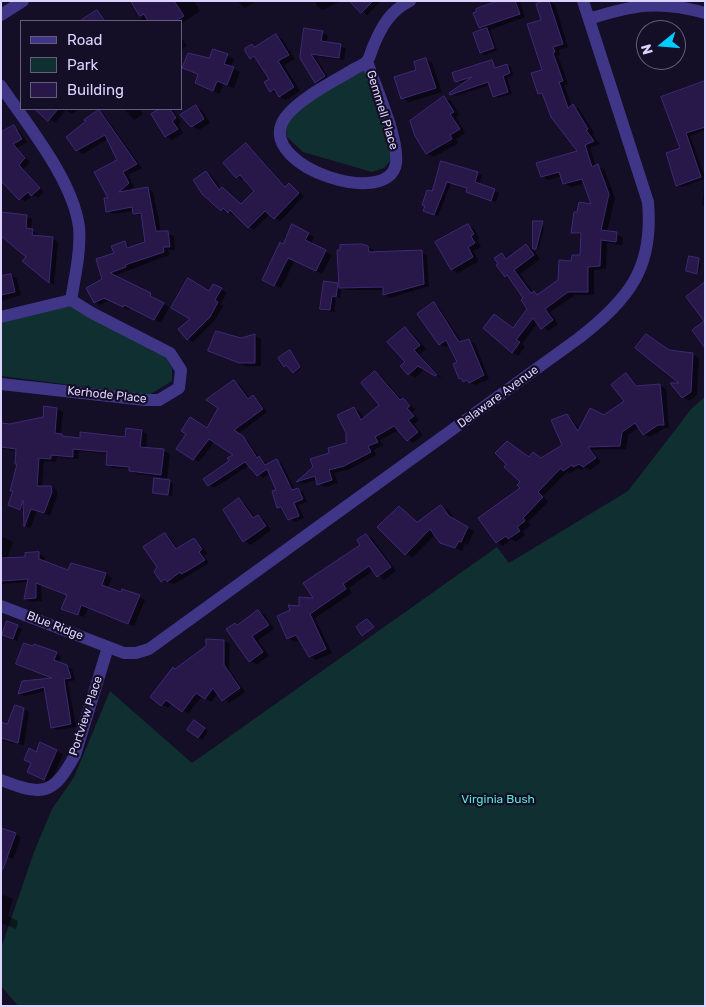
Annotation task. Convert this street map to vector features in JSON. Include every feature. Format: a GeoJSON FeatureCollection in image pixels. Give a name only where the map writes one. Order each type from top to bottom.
{"type":"FeatureCollection","features":[{"type":"Feature","properties":{"kind":"street"},"geometry":{"type":"LineString","coordinates":[[1,16],[23,1]]}},
{"type":"Feature","properties":{"kind":"street","name":"Gemmell Place"},"geometry":{"type":"LineString","coordinates":[[367,61],[387,120],[395,148],[396,160],[394,170],[384,181],[363,184],[342,181],[318,172],[296,160],[281,144],[279,135],[282,121],[294,108],[367,61],[388,17],[410,1]]}},
{"type":"Feature","properties":{"kind":"street","name":"Delaware Avenue"},"geometry":{"type":"LineString","coordinates":[[108,646],[124,652],[136,653],[149,649],[579,338],[614,310],[624,298],[636,278],[648,244],[650,224],[648,202],[583,1]]}},
{"type":"Feature","properties":{"kind":"street"},"geometry":{"type":"LineString","coordinates":[[589,19],[644,4],[674,4],[705,13]]}},
{"type":"Feature","properties":{"kind":"street"},"geometry":{"type":"LineString","coordinates":[[1,86],[65,183],[74,201],[79,227],[79,248],[71,300],[1,317]]}},
{"type":"Feature","properties":{"kind":"street","name":"Kerhode Place"},"geometry":{"type":"LineString","coordinates":[[1,384],[145,400],[159,400],[179,388],[180,370],[177,360],[170,352],[92,313],[71,300]]}},
{"type":"Feature","properties":{"kind":"street","name":"Blue Ridge"},"geometry":{"type":"LineString","coordinates":[[1,606],[108,646]]}},
{"type":"Feature","properties":{"kind":"street","name":"Portview Place"},"geometry":{"type":"LineString","coordinates":[[1,780],[29,791],[40,791],[51,786],[68,768],[75,755],[108,646]]}},
{"type":"Feature","properties":{"kind":"green space"},"geometry":{"type":"Polygon","coordinates":[[[364,66],[391,142],[391,160],[384,168],[372,172],[303,152],[287,137],[284,118],[364,66]]]}},
{"type":"Feature","properties":{"kind":"green space"},"geometry":{"type":"Polygon","coordinates":[[[70,305],[163,353],[172,368],[172,381],[149,395],[1,376],[1,322],[70,305]]]}},
{"type":"Feature","properties":{"kind":"green space","name":"Virginia Bush"},"geometry":{"type":"Polygon","coordinates":[[[705,397],[705,1006],[18,1006],[1,986],[1,948],[34,852],[52,809],[74,777],[110,691],[192,763],[497,547],[509,563],[628,491],[692,408],[705,397]]]}},
{"type":"Feature","properties":{"kind":"building"},"geometry":{"type":"Polygon","coordinates":[[[131,1],[174,1],[184,16],[177,20],[147,20],[144,14],[140,16],[131,1]]]}},
{"type":"Feature","properties":{"kind":"building"},"geometry":{"type":"Polygon","coordinates":[[[350,1],[373,1],[361,13],[350,1]]]}},
{"type":"Feature","properties":{"kind":"building"},"geometry":{"type":"Polygon","coordinates":[[[498,1],[515,1],[520,14],[479,28],[473,13],[476,12],[476,9],[498,1]]]}},
{"type":"Feature","properties":{"kind":"building"},"geometry":{"type":"Polygon","coordinates":[[[549,1],[563,44],[553,47],[555,52],[553,53],[563,81],[559,82],[568,108],[573,104],[588,129],[586,130],[594,141],[585,145],[592,167],[598,164],[609,194],[601,230],[617,232],[616,242],[601,240],[600,266],[588,267],[588,292],[568,292],[545,309],[553,320],[541,329],[533,318],[516,340],[520,342],[512,353],[483,328],[494,314],[513,328],[527,309],[521,300],[523,298],[507,275],[505,277],[496,265],[498,264],[494,258],[502,253],[506,259],[526,244],[534,255],[514,270],[531,293],[534,291],[537,295],[558,280],[559,260],[571,261],[572,255],[580,255],[581,233],[571,233],[574,212],[577,212],[579,202],[591,204],[582,179],[563,184],[559,172],[541,177],[536,163],[577,151],[551,117],[542,93],[538,94],[531,73],[542,70],[527,24],[541,20],[536,4],[549,1]]]}},
{"type":"Feature","properties":{"kind":"building"},"geometry":{"type":"Polygon","coordinates":[[[97,10],[104,20],[82,20],[97,10]]]}},
{"type":"Feature","properties":{"kind":"building"},"geometry":{"type":"Polygon","coordinates":[[[304,28],[323,31],[321,41],[341,44],[339,58],[311,54],[325,76],[315,83],[300,58],[304,28]]]}},
{"type":"Feature","properties":{"kind":"building"},"geometry":{"type":"Polygon","coordinates":[[[487,28],[494,48],[480,53],[473,33],[487,28]]]}},
{"type":"Feature","properties":{"kind":"building"},"geometry":{"type":"Polygon","coordinates":[[[276,34],[289,55],[278,61],[294,87],[279,97],[274,89],[270,92],[264,82],[269,79],[254,56],[250,59],[245,51],[245,48],[252,44],[254,47],[276,34]]]}},
{"type":"Feature","properties":{"kind":"building"},"geometry":{"type":"Polygon","coordinates":[[[213,49],[228,54],[224,64],[234,67],[227,85],[217,81],[213,91],[195,83],[198,74],[182,68],[188,53],[209,58],[213,49]]]}},
{"type":"Feature","properties":{"kind":"building"},"geometry":{"type":"Polygon","coordinates":[[[426,58],[436,88],[401,99],[394,77],[416,70],[414,62],[426,58]]]}},
{"type":"Feature","properties":{"kind":"building"},"geometry":{"type":"Polygon","coordinates":[[[492,60],[495,68],[507,64],[510,73],[503,76],[508,92],[493,97],[488,82],[450,95],[449,93],[472,77],[455,82],[452,73],[492,60]]]}},
{"type":"Feature","properties":{"kind":"building"},"geometry":{"type":"Polygon","coordinates":[[[705,81],[705,127],[686,133],[701,177],[676,186],[666,153],[680,148],[661,97],[705,81]]]}},
{"type":"Feature","properties":{"kind":"building"},"geometry":{"type":"Polygon","coordinates":[[[444,96],[454,112],[450,114],[460,129],[450,135],[452,139],[426,154],[415,136],[410,121],[444,96]]]}},
{"type":"Feature","properties":{"kind":"building"},"geometry":{"type":"Polygon","coordinates":[[[196,105],[204,119],[191,127],[180,115],[196,105]]]}},
{"type":"Feature","properties":{"kind":"building"},"geometry":{"type":"Polygon","coordinates":[[[36,110],[57,110],[48,121],[36,110]]]}},
{"type":"Feature","properties":{"kind":"building"},"geometry":{"type":"Polygon","coordinates":[[[99,110],[137,164],[123,172],[129,183],[119,192],[148,187],[156,231],[168,231],[170,247],[163,247],[164,252],[125,265],[126,267],[110,273],[151,293],[150,296],[164,303],[154,320],[124,305],[123,307],[104,298],[94,303],[86,288],[102,279],[96,259],[114,253],[111,246],[125,241],[127,248],[145,242],[141,213],[133,214],[132,207],[106,212],[104,198],[108,198],[94,172],[117,160],[105,135],[76,151],[66,137],[86,121],[84,120],[99,110]]]}},
{"type":"Feature","properties":{"kind":"building"},"geometry":{"type":"Polygon","coordinates":[[[158,110],[171,110],[176,118],[172,121],[178,129],[165,137],[151,114],[158,110]]]}},
{"type":"Feature","properties":{"kind":"building"},"geometry":{"type":"Polygon","coordinates":[[[14,125],[22,139],[13,144],[25,158],[19,165],[40,188],[31,196],[28,192],[19,200],[1,181],[1,132],[14,125]]]}},
{"type":"Feature","properties":{"kind":"building"},"geometry":{"type":"Polygon","coordinates":[[[246,143],[285,187],[289,183],[299,193],[274,219],[265,211],[248,228],[230,210],[228,213],[223,208],[221,211],[202,194],[193,180],[206,171],[219,190],[222,187],[241,204],[254,191],[240,175],[236,178],[223,163],[246,143]]]}},
{"type":"Feature","properties":{"kind":"building"},"geometry":{"type":"Polygon","coordinates":[[[441,161],[478,172],[475,182],[495,189],[491,201],[466,192],[467,188],[447,182],[434,215],[423,211],[425,206],[422,205],[427,190],[432,191],[441,161]]]}},
{"type":"Feature","properties":{"kind":"building"},"geometry":{"type":"Polygon","coordinates":[[[1,212],[27,215],[26,228],[33,229],[32,235],[53,237],[49,283],[22,261],[26,257],[1,236],[1,212]]]}},
{"type":"Feature","properties":{"kind":"building"},"geometry":{"type":"Polygon","coordinates":[[[533,221],[543,221],[536,249],[533,249],[533,221]]]}},
{"type":"Feature","properties":{"kind":"building"},"geometry":{"type":"Polygon","coordinates":[[[292,224],[309,233],[305,240],[326,250],[316,271],[288,258],[274,286],[262,280],[280,242],[283,244],[292,224]]]}},
{"type":"Feature","properties":{"kind":"building"},"geometry":{"type":"Polygon","coordinates":[[[468,224],[474,234],[471,236],[475,243],[468,247],[473,257],[451,270],[435,242],[468,224]]]}},
{"type":"Feature","properties":{"kind":"building"},"geometry":{"type":"Polygon","coordinates":[[[362,244],[368,246],[369,252],[422,250],[424,284],[383,295],[383,287],[339,288],[337,250],[340,250],[340,245],[362,244]]]}},
{"type":"Feature","properties":{"kind":"building"},"geometry":{"type":"Polygon","coordinates":[[[689,256],[699,258],[697,274],[686,271],[689,256]]]}},
{"type":"Feature","properties":{"kind":"building"},"geometry":{"type":"Polygon","coordinates":[[[11,274],[15,292],[1,295],[1,276],[11,274]]]}},
{"type":"Feature","properties":{"kind":"building"},"geometry":{"type":"Polygon","coordinates":[[[188,278],[209,291],[213,284],[222,288],[215,300],[218,302],[210,317],[187,340],[178,329],[190,319],[171,308],[188,278]]]}},
{"type":"Feature","properties":{"kind":"building"},"geometry":{"type":"Polygon","coordinates":[[[324,281],[338,283],[336,297],[332,296],[330,310],[320,309],[324,281]]]}},
{"type":"Feature","properties":{"kind":"building"},"geometry":{"type":"Polygon","coordinates":[[[705,282],[705,348],[692,330],[704,321],[686,297],[705,282]]]}},
{"type":"Feature","properties":{"kind":"building"},"geometry":{"type":"Polygon","coordinates":[[[434,302],[459,342],[469,339],[484,375],[469,383],[467,380],[463,382],[461,378],[459,379],[453,364],[457,362],[446,340],[439,345],[417,314],[434,302]]]}},
{"type":"Feature","properties":{"kind":"building"},"geometry":{"type":"Polygon","coordinates":[[[405,327],[420,345],[414,350],[437,375],[435,376],[418,366],[408,375],[400,366],[405,362],[387,342],[405,327]]]}},
{"type":"Feature","properties":{"kind":"building"},"geometry":{"type":"Polygon","coordinates":[[[216,331],[241,338],[255,334],[255,363],[239,363],[208,351],[216,331]]]}},
{"type":"Feature","properties":{"kind":"building"},"geometry":{"type":"Polygon","coordinates":[[[646,334],[669,350],[693,353],[691,392],[682,398],[670,383],[679,383],[635,348],[646,334]]]}},
{"type":"Feature","properties":{"kind":"building"},"geometry":{"type":"Polygon","coordinates":[[[290,350],[300,367],[293,373],[286,365],[284,367],[278,358],[290,350]]]}},
{"type":"Feature","properties":{"kind":"building"},"geometry":{"type":"Polygon","coordinates":[[[375,371],[400,400],[403,398],[410,406],[407,408],[414,416],[408,420],[418,432],[407,441],[394,426],[375,437],[378,442],[368,446],[371,452],[344,466],[329,470],[332,480],[317,485],[315,476],[296,482],[313,467],[310,459],[329,453],[328,448],[346,443],[346,433],[337,415],[354,407],[361,420],[379,405],[361,383],[375,371]]]}},
{"type":"Feature","properties":{"kind":"building"},"geometry":{"type":"Polygon","coordinates":[[[626,373],[636,386],[660,384],[664,425],[658,425],[643,435],[635,423],[622,432],[620,446],[588,447],[596,458],[583,467],[579,464],[573,467],[572,465],[563,471],[561,468],[538,492],[543,497],[523,518],[525,521],[517,527],[520,531],[508,539],[506,536],[496,543],[478,518],[520,488],[517,485],[520,482],[504,467],[506,464],[495,453],[507,441],[529,457],[533,452],[541,458],[562,445],[551,420],[567,414],[578,431],[590,408],[604,415],[624,401],[611,385],[626,373]]]}},
{"type":"Feature","properties":{"kind":"building"},"geometry":{"type":"Polygon","coordinates":[[[234,380],[248,399],[253,395],[263,409],[234,430],[243,436],[257,458],[259,456],[265,465],[277,459],[292,490],[298,488],[303,499],[294,503],[299,516],[288,520],[281,507],[277,508],[272,491],[276,490],[267,469],[257,476],[245,462],[208,486],[203,479],[229,461],[227,458],[233,455],[209,439],[193,460],[176,449],[186,434],[181,431],[190,417],[207,428],[218,408],[206,400],[234,380]]]}},
{"type":"Feature","properties":{"kind":"building"},"geometry":{"type":"Polygon","coordinates":[[[44,406],[57,408],[55,433],[62,434],[62,436],[80,438],[80,432],[125,437],[126,428],[142,430],[140,447],[164,449],[161,475],[129,471],[129,467],[106,465],[107,452],[73,449],[73,457],[51,455],[51,459],[39,458],[37,486],[51,486],[52,492],[44,513],[31,509],[24,527],[23,500],[20,510],[8,505],[13,491],[10,491],[17,464],[15,464],[16,449],[1,447],[1,423],[10,424],[43,417],[44,406]]]}},
{"type":"Feature","properties":{"kind":"building"},"geometry":{"type":"Polygon","coordinates":[[[154,478],[170,480],[168,495],[153,493],[154,478]]]}},
{"type":"Feature","properties":{"kind":"building"},"geometry":{"type":"Polygon","coordinates":[[[239,498],[253,518],[258,515],[266,526],[243,542],[223,510],[239,498]]]}},
{"type":"Feature","properties":{"kind":"building"},"geometry":{"type":"Polygon","coordinates":[[[441,505],[449,516],[468,527],[461,542],[459,541],[455,548],[440,543],[430,529],[405,555],[377,527],[399,506],[417,522],[441,505]]]}},
{"type":"Feature","properties":{"kind":"building"},"geometry":{"type":"Polygon","coordinates":[[[165,533],[176,549],[194,538],[202,549],[199,552],[205,560],[181,574],[180,572],[167,582],[165,579],[161,582],[154,572],[157,567],[143,547],[165,533]]]}},
{"type":"Feature","properties":{"kind":"building"},"geometry":{"type":"Polygon","coordinates":[[[366,534],[391,567],[377,577],[369,566],[343,584],[346,589],[310,614],[326,649],[309,657],[296,635],[287,639],[277,616],[290,610],[288,605],[299,606],[299,597],[313,598],[303,583],[360,545],[357,540],[366,534]]]}},
{"type":"Feature","properties":{"kind":"building"},"geometry":{"type":"Polygon","coordinates":[[[39,552],[39,559],[68,570],[71,563],[106,573],[102,585],[121,592],[122,589],[140,595],[128,624],[81,605],[78,615],[61,609],[67,595],[36,583],[36,598],[24,599],[28,579],[1,581],[1,558],[25,557],[25,553],[39,552]]]}},
{"type":"Feature","properties":{"kind":"building"},"geometry":{"type":"Polygon","coordinates":[[[258,610],[269,625],[252,636],[263,652],[249,662],[226,629],[235,623],[237,625],[258,610]]]}},
{"type":"Feature","properties":{"kind":"building"},"geometry":{"type":"Polygon","coordinates":[[[367,619],[374,627],[362,636],[356,627],[367,619]]]}},
{"type":"Feature","properties":{"kind":"building"},"geometry":{"type":"Polygon","coordinates":[[[7,621],[18,625],[13,639],[2,635],[7,621]]]}},
{"type":"Feature","properties":{"kind":"building"},"geometry":{"type":"Polygon","coordinates":[[[206,639],[224,640],[224,665],[240,688],[222,701],[213,688],[205,699],[196,693],[182,712],[166,700],[161,706],[150,697],[173,667],[175,669],[206,646],[206,639]]]}},
{"type":"Feature","properties":{"kind":"building"},"geometry":{"type":"Polygon","coordinates":[[[24,643],[33,646],[34,644],[57,652],[54,660],[67,665],[71,678],[64,679],[71,724],[51,728],[44,687],[18,694],[22,681],[52,678],[16,664],[24,643]]]}},
{"type":"Feature","properties":{"kind":"building"},"geometry":{"type":"Polygon","coordinates":[[[15,705],[24,708],[18,743],[1,738],[1,722],[7,724],[15,705]]]}},
{"type":"Feature","properties":{"kind":"building"},"geometry":{"type":"Polygon","coordinates":[[[194,720],[205,728],[198,738],[187,730],[194,720]]]}},
{"type":"Feature","properties":{"kind":"building"},"geometry":{"type":"Polygon","coordinates":[[[40,742],[57,750],[44,780],[27,772],[31,763],[24,760],[29,748],[36,752],[40,742]]]}},
{"type":"Feature","properties":{"kind":"building"},"geometry":{"type":"Polygon","coordinates":[[[1,828],[16,833],[3,869],[1,869],[1,828]]]}}]}
